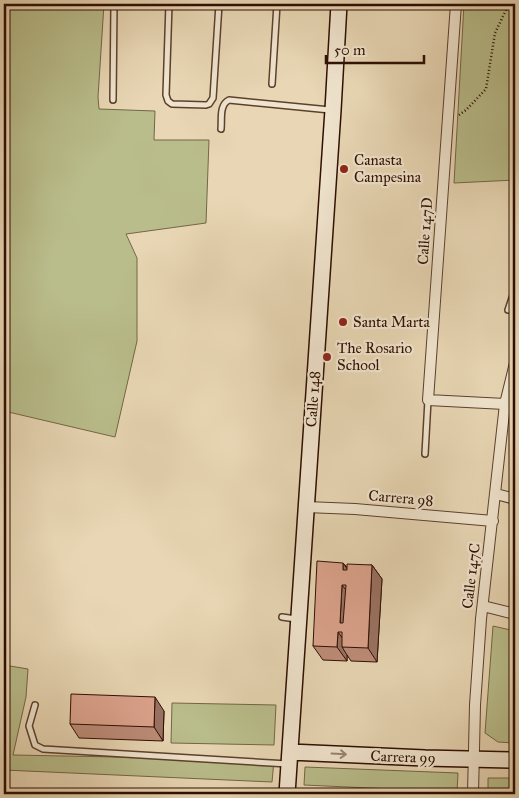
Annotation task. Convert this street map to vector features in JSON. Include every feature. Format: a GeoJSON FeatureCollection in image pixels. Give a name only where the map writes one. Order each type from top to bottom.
{"type":"FeatureCollection","features":[{"type":"Feature","properties":{"kind":"street","name":"Calle 148"},"geometry":{"type":"LineString","coordinates":[[287,794],[339,4]]}},
{"type":"Feature","properties":{"kind":"street","name":"Calle 147D"},"geometry":{"type":"LineString","coordinates":[[428,400],[456,4]]}},
{"type":"Feature","properties":{"kind":"street","name":"Calle 147C"},"geometry":{"type":"LineString","coordinates":[[473,794],[475,705],[483,606],[505,404],[512,386],[515,362]]}},
{"type":"Feature","properties":{"kind":"street"},"geometry":{"type":"LineString","coordinates":[[428,400],[505,404]]}},
{"type":"Feature","properties":{"kind":"street"},"geometry":{"type":"LineString","coordinates":[[496,494],[515,499]]}},
{"type":"Feature","properties":{"kind":"street","name":"Carrera 98"},"geometry":{"type":"LineString","coordinates":[[306,507],[356,509],[493,521]]}},
{"type":"Feature","properties":{"kind":"street"},"geometry":{"type":"LineString","coordinates":[[483,606],[515,614]]}},
{"type":"Feature","properties":{"kind":"street","name":"Carrera 99"},"geometry":{"type":"LineString","coordinates":[[290,758],[515,760]]}},
{"type":"Feature","properties":{"kind":"lane"},"geometry":{"type":"LineString","coordinates":[[113,100],[114,4]]}},
{"type":"Feature","properties":{"kind":"lane"},"geometry":{"type":"LineString","coordinates":[[169,4],[166,95],[168,101],[172,104],[206,105],[209,104],[212,98],[219,4]]}},
{"type":"Feature","properties":{"kind":"lane"},"geometry":{"type":"LineString","coordinates":[[272,84],[277,4]]}},
{"type":"Feature","properties":{"kind":"lane"},"geometry":{"type":"LineString","coordinates":[[222,129],[222,106],[229,100],[333,110]]}},
{"type":"Feature","properties":{"kind":"lane"},"geometry":{"type":"LineString","coordinates":[[508,310],[515,289]]}},
{"type":"Feature","properties":{"kind":"lane"},"geometry":{"type":"LineString","coordinates":[[425,454],[428,400]]}},
{"type":"Feature","properties":{"kind":"lane"},"geometry":{"type":"LineString","coordinates":[[282,617],[299,619]]}},
{"type":"Feature","properties":{"kind":"lane"},"geometry":{"type":"LineString","coordinates":[[35,705],[29,726],[34,746],[43,749],[290,758]]}},
{"type":"Feature","properties":{"kind":"path"},"geometry":{"type":"LineString","coordinates":[[447,123],[466,110],[486,89],[495,33],[507,8],[515,8]]}},
{"type":"Feature","properties":{"kind":"green space"},"geometry":{"type":"Polygon","coordinates":[[[4,4],[104,4],[98,97],[99,109],[155,111],[154,140],[209,140],[206,223],[126,234],[137,258],[137,341],[115,437],[4,411],[4,4]]]}},
{"type":"Feature","properties":{"kind":"green space"},"geometry":{"type":"Polygon","coordinates":[[[464,4],[515,4],[515,180],[454,183],[464,4]]]}},
{"type":"Feature","properties":{"kind":"green space"},"geometry":{"type":"Polygon","coordinates":[[[493,626],[515,631],[515,743],[498,742],[485,733],[493,626]]]}},
{"type":"Feature","properties":{"kind":"green space"},"geometry":{"type":"Polygon","coordinates":[[[4,665],[28,669],[26,697],[13,755],[274,760],[272,782],[4,770],[4,665]]]}},
{"type":"Feature","properties":{"kind":"green space"},"geometry":{"type":"Polygon","coordinates":[[[172,703],[276,705],[274,745],[171,743],[172,703]]]}},
{"type":"Feature","properties":{"kind":"green space"},"geometry":{"type":"Polygon","coordinates":[[[305,767],[458,773],[457,792],[304,785],[305,767]]]}},
{"type":"Feature","properties":{"kind":"green space"},"geometry":{"type":"Polygon","coordinates":[[[488,778],[515,778],[515,794],[488,794],[488,778]]]}},
{"type":"Feature","properties":{"kind":"building"},"geometry":{"type":"Polygon","coordinates":[[[317,561],[343,563],[343,570],[347,570],[347,564],[372,565],[368,648],[342,647],[342,632],[338,632],[337,647],[313,646],[317,561]],[[342,585],[340,623],[343,623],[346,585],[342,585]]]}},
{"type":"Feature","properties":{"kind":"building"},"geometry":{"type":"Polygon","coordinates":[[[71,694],[155,697],[154,727],[70,724],[71,694]]]}},
{"type":"Feature","properties":{"kind":"place","name":"Canasta Campesina"},"geometry":{"type":"Point","coordinates":[344,169]}},
{"type":"Feature","properties":{"kind":"place","name":"Santa Marta"},"geometry":{"type":"Point","coordinates":[343,322]}},
{"type":"Feature","properties":{"kind":"place","name":"The Rosario School"},"geometry":{"type":"Point","coordinates":[327,357]}}]}
